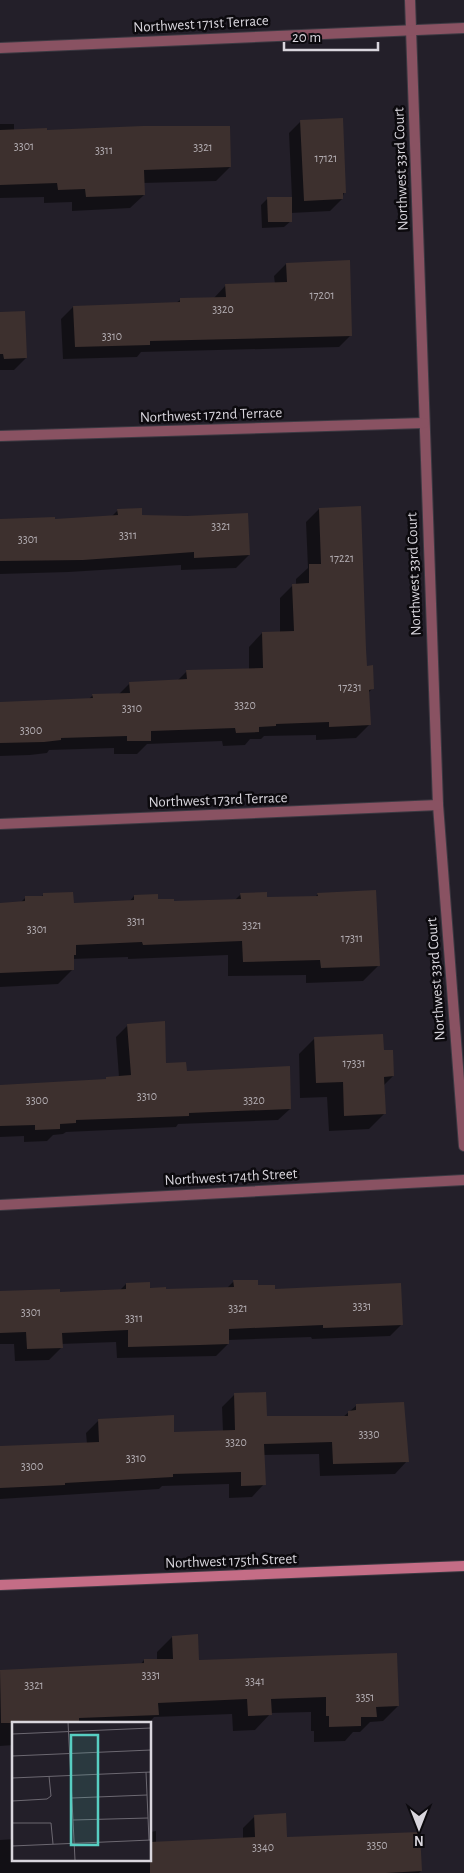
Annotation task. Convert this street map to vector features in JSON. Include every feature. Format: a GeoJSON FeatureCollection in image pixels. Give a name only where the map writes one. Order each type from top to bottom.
{"type":"FeatureCollection","features":[{"type":"Feature","properties":{"kind":"street","name":"Northwest 33rd Court"},"geometry":{"type":"LineString","coordinates":[[410,0],[438,806],[464,1146]]}},
{"type":"Feature","properties":{"kind":"street","name":"Northwest 171st Terrace"},"geometry":{"type":"LineString","coordinates":[[0,48],[464,28]]}},
{"type":"Feature","properties":{"kind":"street","name":"Northwest 172nd Terrace"},"geometry":{"type":"LineString","coordinates":[[0,436],[424,423]]}},
{"type":"Feature","properties":{"kind":"street","name":"Northwest 173rd Terrace"},"geometry":{"type":"LineString","coordinates":[[0,824],[438,806]]}},
{"type":"Feature","properties":{"kind":"street","name":"Northwest 174th Street"},"geometry":{"type":"LineString","coordinates":[[0,1205],[464,1180]]}},
{"type":"Feature","properties":{"kind":"street","name":"Northwest 175th Street"},"geometry":{"type":"LineString","coordinates":[[0,1585],[464,1566]]}},
{"type":"Feature","properties":{"kind":"building"},"geometry":{"type":"Polygon","coordinates":[[[343,118],[346,193],[343,193],[343,199],[304,201],[300,120],[343,118]]]}},
{"type":"Feature","properties":{"kind":"building"},"geometry":{"type":"Polygon","coordinates":[[[143,126],[230,126],[231,167],[144,170],[145,195],[86,197],[85,189],[58,190],[57,183],[0,185],[0,130],[143,126]]]}},
{"type":"Feature","properties":{"kind":"building"},"geometry":{"type":"Polygon","coordinates":[[[267,197],[292,197],[292,222],[268,222],[267,197]]]}},
{"type":"Feature","properties":{"kind":"building"},"geometry":{"type":"Polygon","coordinates":[[[350,260],[352,336],[150,341],[150,345],[75,347],[73,306],[180,302],[180,298],[226,297],[225,284],[287,282],[286,263],[350,260]]]}},
{"type":"Feature","properties":{"kind":"building"},"geometry":{"type":"Polygon","coordinates":[[[25,311],[27,358],[4,359],[3,354],[0,354],[0,312],[25,311]]]}},
{"type":"Feature","properties":{"kind":"building"},"geometry":{"type":"Polygon","coordinates":[[[361,506],[367,666],[373,665],[374,689],[369,690],[371,725],[329,727],[329,722],[276,724],[276,726],[259,727],[259,732],[236,733],[235,728],[151,731],[151,741],[127,741],[127,736],[61,738],[61,740],[44,742],[0,743],[0,702],[93,698],[92,694],[130,693],[129,682],[187,679],[186,670],[263,668],[262,632],[294,631],[292,584],[309,583],[309,564],[321,564],[319,508],[361,506]]]}},
{"type":"Feature","properties":{"kind":"building"},"geometry":{"type":"Polygon","coordinates":[[[142,508],[142,515],[187,516],[248,513],[250,555],[194,558],[194,552],[83,560],[0,561],[0,519],[55,517],[55,519],[118,515],[117,509],[142,508]]]}},
{"type":"Feature","properties":{"kind":"building"},"geometry":{"type":"Polygon","coordinates":[[[376,890],[380,966],[321,968],[320,960],[243,962],[242,941],[143,945],[142,942],[76,945],[74,970],[0,973],[0,903],[25,901],[25,896],[73,892],[74,903],[134,900],[134,895],[158,894],[158,899],[174,899],[174,901],[241,899],[240,893],[267,892],[267,897],[318,896],[317,893],[376,890]]]}},
{"type":"Feature","properties":{"kind":"building"},"geometry":{"type":"Polygon","coordinates":[[[165,1021],[166,1063],[186,1062],[187,1071],[290,1066],[291,1109],[189,1113],[189,1116],[76,1120],[76,1123],[60,1124],[60,1129],[35,1130],[35,1125],[0,1126],[0,1085],[106,1079],[106,1077],[131,1075],[127,1024],[165,1021]]]}},
{"type":"Feature","properties":{"kind":"building"},"geometry":{"type":"Polygon","coordinates":[[[383,1034],[384,1050],[393,1050],[394,1076],[384,1077],[386,1114],[344,1116],[343,1082],[316,1083],[314,1037],[383,1034]]]}},
{"type":"Feature","properties":{"kind":"building"},"geometry":{"type":"Polygon","coordinates":[[[233,1280],[258,1280],[258,1285],[275,1285],[275,1289],[401,1283],[403,1325],[323,1328],[323,1325],[229,1329],[229,1344],[128,1347],[128,1330],[62,1333],[63,1348],[27,1349],[26,1332],[0,1333],[0,1291],[60,1289],[60,1292],[126,1289],[126,1283],[150,1282],[150,1288],[166,1287],[166,1289],[234,1287],[233,1280]]]}},
{"type":"Feature","properties":{"kind":"building"},"geometry":{"type":"Polygon","coordinates":[[[266,1392],[267,1416],[348,1416],[348,1411],[356,1410],[356,1404],[404,1402],[409,1462],[333,1464],[332,1442],[264,1444],[266,1485],[241,1486],[241,1472],[173,1474],[173,1477],[0,1488],[0,1446],[99,1442],[98,1419],[174,1415],[174,1432],[235,1430],[234,1393],[266,1392]]]}},
{"type":"Feature","properties":{"kind":"building"},"geometry":{"type":"Polygon","coordinates":[[[198,1634],[199,1660],[397,1653],[399,1706],[376,1707],[377,1717],[361,1717],[361,1726],[329,1727],[329,1716],[326,1716],[326,1697],[271,1699],[272,1715],[248,1716],[247,1699],[158,1703],[159,1715],[79,1718],[79,1722],[1,1723],[0,1670],[144,1663],[144,1659],[173,1659],[172,1636],[198,1634]]]}},
{"type":"Feature","properties":{"kind":"building"},"geometry":{"type":"Polygon","coordinates":[[[286,1813],[287,1837],[420,1832],[422,1871],[386,1873],[150,1873],[151,1842],[255,1837],[254,1815],[286,1813]]]}}]}
